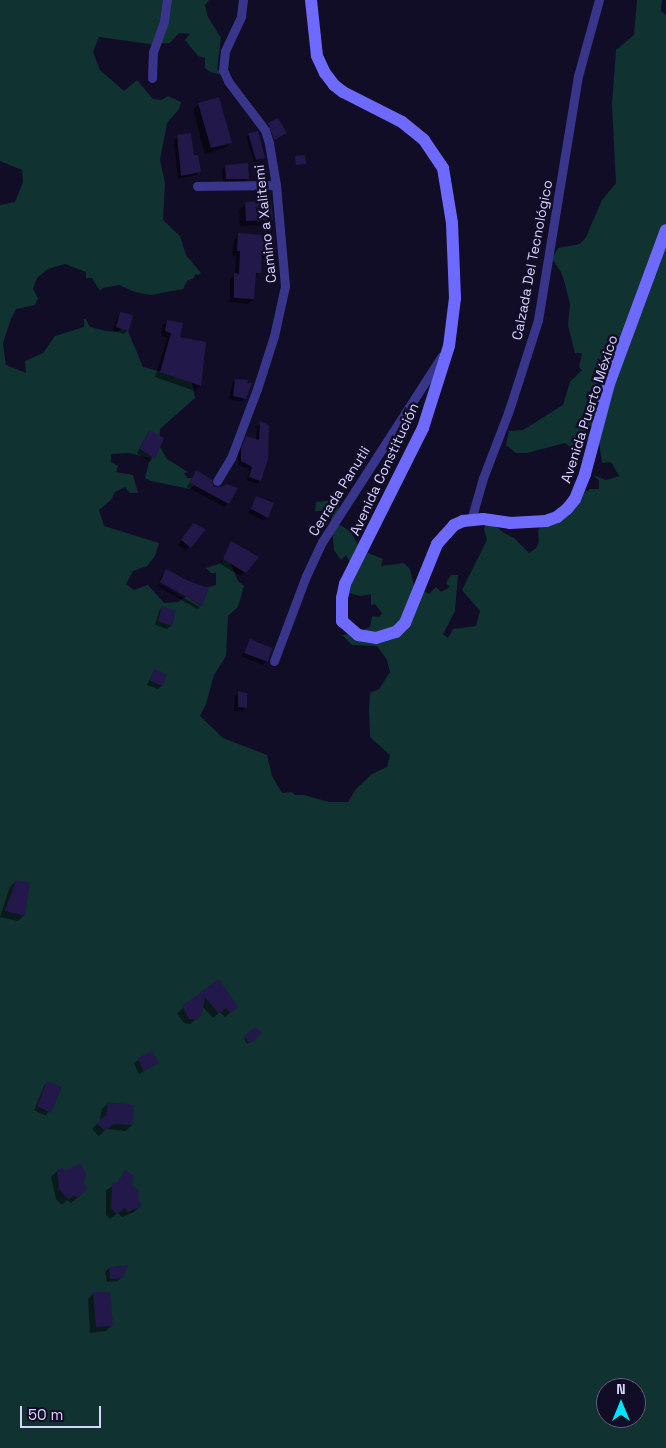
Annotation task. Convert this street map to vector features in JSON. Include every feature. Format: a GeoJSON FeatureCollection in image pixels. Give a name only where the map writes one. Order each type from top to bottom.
{"type":"FeatureCollection","features":[{"type":"Feature","properties":{"kind":"main road","name":"Avenida Constitución"},"geometry":{"type":"LineString","coordinates":[[311,0],[317,56],[334,85],[362,102],[402,122],[424,140],[443,168],[452,223],[455,298],[449,346],[423,428],[345,584],[342,598],[342,621],[358,635],[367,638],[376,638],[396,632],[405,623],[437,544],[454,525],[483,519],[510,523]]}},
{"type":"Feature","properties":{"kind":"main road","name":"Avenida Puerto México"},"geometry":{"type":"LineString","coordinates":[[510,523],[546,522],[557,517],[567,509],[574,499],[585,474],[609,384],[666,230]]}},
{"type":"Feature","properties":{"kind":"street"},"geometry":{"type":"LineString","coordinates":[[152,78],[153,52],[164,21],[167,0]]}},
{"type":"Feature","properties":{"kind":"street","name":"Camino a Xalitemi"},"geometry":{"type":"LineString","coordinates":[[217,481],[231,458],[254,397],[274,336],[284,295],[285,275],[276,185],[265,130],[228,81],[223,70],[225,50],[241,16],[243,0]]}},
{"type":"Feature","properties":{"kind":"street","name":"Calzada Del Tecnológico"},"geometry":{"type":"LineString","coordinates":[[471,520],[483,478],[534,333],[578,76],[599,0]]}},
{"type":"Feature","properties":{"kind":"street"},"geometry":{"type":"LineString","coordinates":[[196,186],[276,185]]}},
{"type":"Feature","properties":{"kind":"street","name":"Cerrada Panutli"},"geometry":{"type":"LineString","coordinates":[[274,661],[306,576],[322,542],[449,346]]}},
{"type":"Feature","properties":{"kind":"green space"},"geometry":{"type":"Polygon","coordinates":[[[0,0],[209,0],[205,5],[208,17],[221,38],[217,69],[222,75],[210,72],[205,68],[205,58],[198,56],[185,40],[190,34],[179,33],[170,43],[149,44],[99,37],[93,52],[100,70],[124,91],[137,80],[153,99],[161,100],[168,96],[181,102],[179,109],[167,123],[160,160],[165,183],[163,220],[180,236],[186,255],[201,273],[195,274],[194,278],[187,281],[183,289],[151,295],[135,292],[119,285],[103,288],[100,291],[92,278],[86,278],[86,272],[65,264],[48,269],[37,278],[33,289],[38,298],[35,305],[16,309],[11,319],[3,343],[6,365],[26,373],[25,361],[43,353],[55,336],[84,327],[84,319],[86,319],[90,327],[106,331],[118,332],[125,324],[143,367],[158,371],[182,369],[191,377],[195,398],[160,429],[159,445],[167,459],[188,472],[184,473],[187,478],[194,478],[199,481],[190,489],[151,481],[145,478],[150,458],[129,453],[111,454],[111,462],[118,466],[116,472],[133,475],[138,493],[130,493],[125,487],[115,492],[111,500],[99,510],[104,526],[159,543],[155,556],[147,566],[133,571],[126,584],[134,590],[148,585],[164,603],[178,602],[197,590],[216,585],[216,573],[211,573],[206,568],[221,563],[227,556],[238,581],[244,586],[238,607],[228,616],[226,656],[214,675],[206,704],[200,716],[223,738],[267,755],[272,776],[282,793],[292,792],[295,795],[304,795],[329,802],[348,802],[356,789],[372,774],[387,767],[390,755],[370,737],[369,709],[370,693],[379,689],[390,672],[387,660],[377,646],[352,645],[342,635],[353,634],[370,627],[372,616],[379,617],[382,613],[375,604],[371,605],[371,594],[361,596],[348,593],[350,563],[346,555],[341,560],[334,550],[331,511],[315,511],[316,502],[334,500],[339,505],[338,524],[350,531],[361,550],[383,559],[381,566],[404,563],[410,569],[414,586],[429,594],[436,587],[441,592],[450,587],[446,583],[451,575],[458,575],[455,611],[443,634],[448,638],[453,629],[476,626],[480,611],[462,590],[487,540],[484,529],[487,519],[504,533],[514,538],[529,553],[536,548],[539,542],[538,531],[542,523],[590,489],[599,489],[599,481],[593,475],[606,480],[619,476],[611,462],[602,463],[598,435],[591,436],[576,451],[565,443],[527,453],[516,453],[506,445],[509,431],[523,430],[563,405],[570,382],[582,370],[579,367],[582,353],[575,353],[568,325],[570,304],[565,284],[561,272],[552,259],[558,248],[580,244],[586,237],[602,200],[616,183],[612,105],[616,50],[634,35],[637,0],[662,0],[661,11],[666,15],[666,1448],[0,1448],[0,205],[15,202],[23,182],[22,170],[0,161],[0,0]]]}},
{"type":"Feature","properties":{"kind":"building"},"geometry":{"type":"Polygon","coordinates":[[[219,97],[232,143],[211,148],[198,103],[219,97]]]}},
{"type":"Feature","properties":{"kind":"building"},"geometry":{"type":"Polygon","coordinates":[[[278,118],[287,133],[274,140],[268,123],[278,118]]]}},
{"type":"Feature","properties":{"kind":"building"},"geometry":{"type":"Polygon","coordinates":[[[258,131],[265,158],[256,160],[248,133],[258,131]]]}},
{"type":"Feature","properties":{"kind":"building"},"geometry":{"type":"Polygon","coordinates":[[[191,133],[194,155],[198,155],[201,172],[181,176],[177,135],[191,133]]]}},
{"type":"Feature","properties":{"kind":"building"},"geometry":{"type":"Polygon","coordinates":[[[305,155],[306,164],[296,165],[295,156],[305,155]]]}},
{"type":"Feature","properties":{"kind":"building"},"geometry":{"type":"Polygon","coordinates":[[[248,163],[249,179],[226,179],[225,165],[248,163]]]}},
{"type":"Feature","properties":{"kind":"building"},"geometry":{"type":"Polygon","coordinates":[[[271,201],[273,220],[246,221],[245,202],[271,201]]]}},
{"type":"Feature","properties":{"kind":"building"},"geometry":{"type":"Polygon","coordinates":[[[238,233],[274,236],[276,254],[262,253],[261,273],[256,273],[254,299],[234,298],[234,273],[239,274],[240,251],[237,251],[238,233]]]}},
{"type":"Feature","properties":{"kind":"building"},"geometry":{"type":"Polygon","coordinates":[[[120,312],[133,315],[129,331],[116,327],[120,312]]]}},
{"type":"Feature","properties":{"kind":"building"},"geometry":{"type":"Polygon","coordinates":[[[167,320],[183,323],[180,337],[206,342],[201,386],[160,372],[171,333],[165,331],[167,320]]]}},
{"type":"Feature","properties":{"kind":"building"},"geometry":{"type":"Polygon","coordinates":[[[235,379],[248,380],[247,383],[252,383],[246,399],[233,396],[235,379]]]}},
{"type":"Feature","properties":{"kind":"building"},"geometry":{"type":"Polygon","coordinates":[[[260,421],[269,425],[268,459],[261,481],[249,477],[252,467],[241,461],[241,449],[246,436],[259,440],[260,421]]]}},
{"type":"Feature","properties":{"kind":"building"},"geometry":{"type":"Polygon","coordinates":[[[149,430],[164,438],[155,459],[140,449],[149,430]]]}},
{"type":"Feature","properties":{"kind":"building"},"geometry":{"type":"Polygon","coordinates":[[[196,470],[211,479],[214,487],[225,486],[226,484],[238,488],[229,504],[190,483],[196,470]]]}},
{"type":"Feature","properties":{"kind":"building"},"geometry":{"type":"Polygon","coordinates":[[[256,496],[274,503],[268,518],[251,509],[256,496]]]}},
{"type":"Feature","properties":{"kind":"building"},"geometry":{"type":"Polygon","coordinates":[[[193,523],[206,529],[191,548],[181,540],[193,523]]]}},
{"type":"Feature","properties":{"kind":"building"},"geometry":{"type":"Polygon","coordinates":[[[231,541],[259,557],[246,573],[223,559],[231,541]]]}},
{"type":"Feature","properties":{"kind":"building"},"geometry":{"type":"Polygon","coordinates":[[[166,569],[188,581],[209,588],[202,606],[160,582],[166,569]]]}},
{"type":"Feature","properties":{"kind":"building"},"geometry":{"type":"Polygon","coordinates":[[[162,606],[176,611],[172,626],[158,621],[162,606]]]}},
{"type":"Feature","properties":{"kind":"building"},"geometry":{"type":"Polygon","coordinates":[[[250,639],[272,648],[268,662],[244,653],[250,639]]]}},
{"type":"Feature","properties":{"kind":"building"},"geometry":{"type":"Polygon","coordinates":[[[154,669],[167,674],[163,686],[150,681],[154,669]]]}},
{"type":"Feature","properties":{"kind":"building"},"geometry":{"type":"Polygon","coordinates":[[[238,691],[247,693],[247,708],[238,707],[238,691]]]}},
{"type":"Feature","properties":{"kind":"building"},"geometry":{"type":"Polygon","coordinates":[[[16,880],[30,883],[25,916],[5,911],[16,880]]]}},
{"type":"Feature","properties":{"kind":"building"},"geometry":{"type":"Polygon","coordinates":[[[219,979],[238,1007],[231,1013],[226,1008],[219,1014],[205,997],[202,1015],[197,1020],[189,1019],[182,1006],[219,979]]]}},
{"type":"Feature","properties":{"kind":"building"},"geometry":{"type":"Polygon","coordinates":[[[255,1027],[262,1033],[250,1044],[244,1036],[255,1027]]]}},
{"type":"Feature","properties":{"kind":"building"},"geometry":{"type":"Polygon","coordinates":[[[152,1051],[159,1063],[143,1071],[138,1058],[152,1051]]]}},
{"type":"Feature","properties":{"kind":"building"},"geometry":{"type":"Polygon","coordinates":[[[47,1081],[62,1087],[51,1113],[37,1106],[47,1081]]]}},
{"type":"Feature","properties":{"kind":"building"},"geometry":{"type":"Polygon","coordinates":[[[108,1102],[134,1105],[133,1125],[114,1124],[105,1131],[97,1123],[106,1115],[108,1102]]]}},
{"type":"Feature","properties":{"kind":"building"},"geometry":{"type":"Polygon","coordinates":[[[80,1163],[86,1174],[84,1184],[88,1189],[77,1198],[74,1195],[69,1200],[59,1189],[57,1170],[63,1168],[65,1171],[80,1163]]]}},
{"type":"Feature","properties":{"kind":"building"},"geometry":{"type":"Polygon","coordinates":[[[125,1170],[134,1176],[133,1186],[139,1190],[138,1198],[142,1206],[128,1212],[125,1208],[116,1214],[111,1208],[112,1183],[118,1182],[125,1170]]]}},
{"type":"Feature","properties":{"kind":"building"},"geometry":{"type":"Polygon","coordinates":[[[128,1265],[123,1278],[110,1279],[109,1267],[128,1265]]]}},
{"type":"Feature","properties":{"kind":"building"},"geometry":{"type":"Polygon","coordinates":[[[93,1292],[110,1292],[113,1326],[96,1327],[93,1292]]]}}]}
